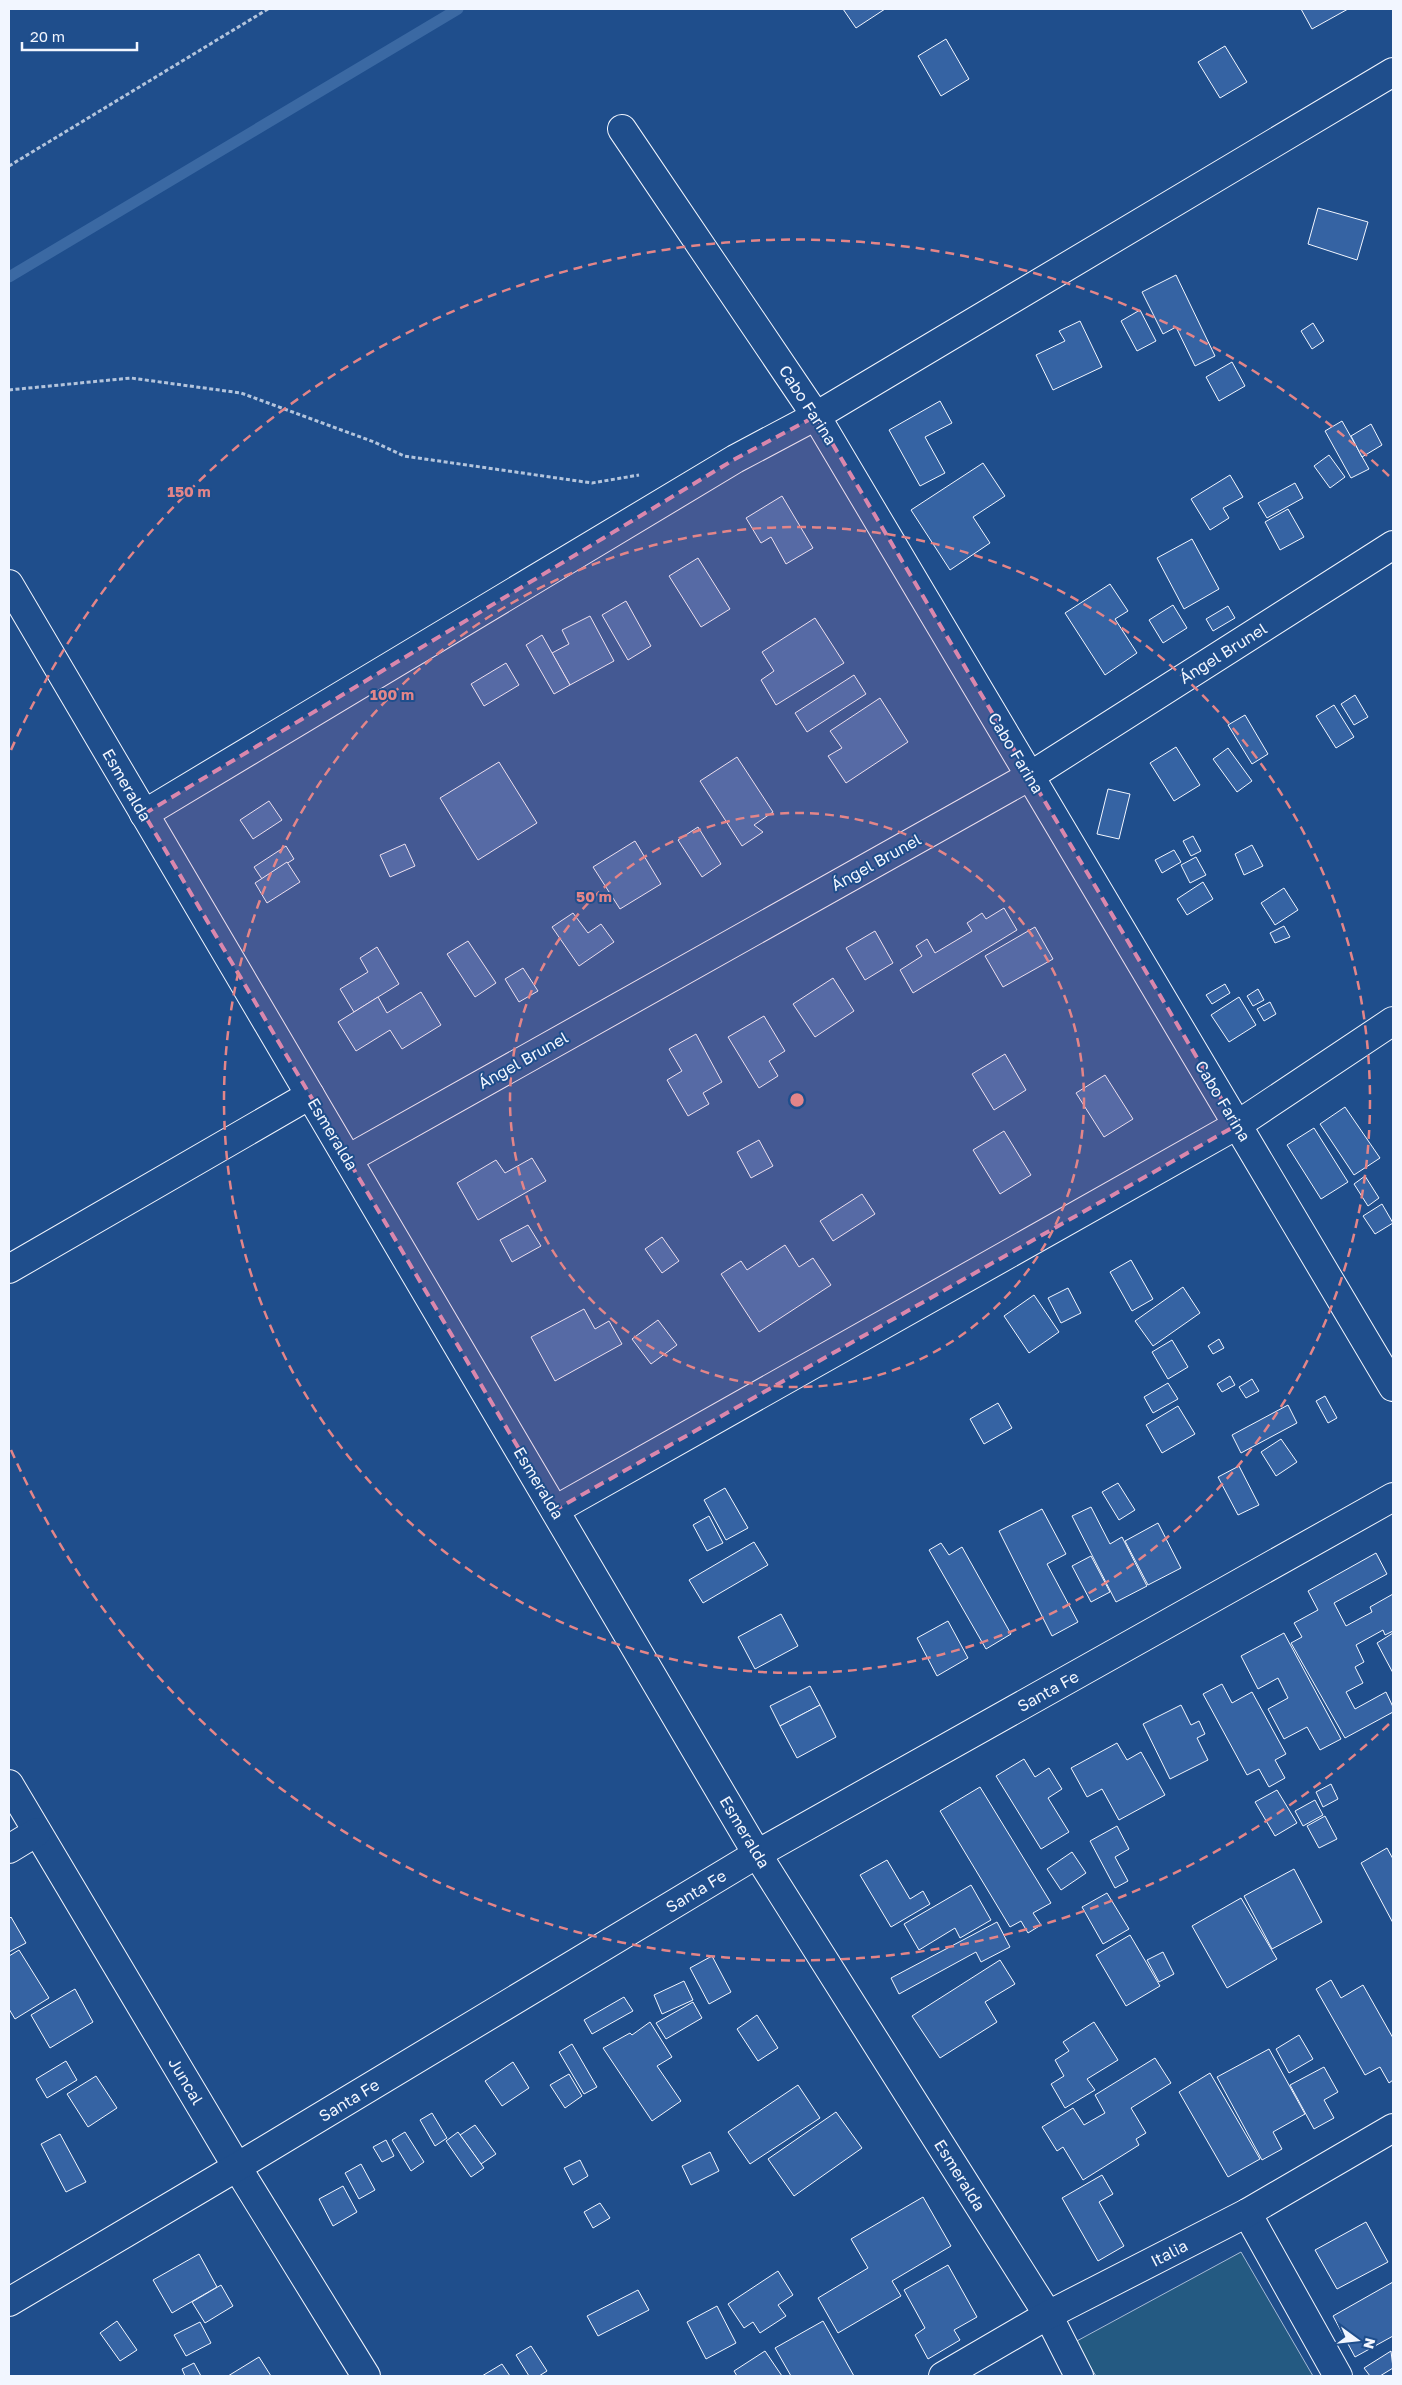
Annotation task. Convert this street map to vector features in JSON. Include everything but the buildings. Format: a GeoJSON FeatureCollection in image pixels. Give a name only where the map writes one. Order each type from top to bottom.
{"type":"FeatureCollection","features":[{"type":"Feature","properties":{"kind":"street"},"geometry":{"type":"LineString","coordinates":[[144,814],[735,459],[816,416],[1393,72]]}},
{"type":"Feature","properties":{"kind":"street","name":"Cabo Farina"},"geometry":{"type":"LineString","coordinates":[[622,129],[816,416],[1393,1387]]}},
{"type":"Feature","properties":{"kind":"street","name":"Ángel Brunel"},"geometry":{"type":"LineString","coordinates":[[348,1159],[1030,776],[1393,545]]}},
{"type":"Feature","properties":{"kind":"street","name":"Esmeralda"},"geometry":{"type":"LineString","coordinates":[[9,584],[757,1854],[1048,2315],[1079,2376]]}},
{"type":"Feature","properties":{"kind":"street"},"geometry":{"type":"LineString","coordinates":[[555,1510],[1237,1125],[1393,1021]]}},
{"type":"Feature","properties":{"kind":"street"},"geometry":{"type":"LineString","coordinates":[[9,1269],[310,1096]]}},
{"type":"Feature","properties":{"kind":"street","name":"Santa Fe"},"geometry":{"type":"LineString","coordinates":[[9,2302],[757,1854],[1393,1498]]}},
{"type":"Feature","properties":{"kind":"street","name":"Juncal"},"geometry":{"type":"LineString","coordinates":[[9,1784],[237,2167],[366,2376]]}},
{"type":"Feature","properties":{"kind":"street"},"geometry":{"type":"LineString","coordinates":[[9,1849],[38,1832]]}},
{"type":"Feature","properties":{"kind":"street","name":"Italia"},"geometry":{"type":"LineString","coordinates":[[943,2376],[1048,2315],[1247,2213],[1393,2128]]}},
{"type":"Feature","properties":{"kind":"street"},"geometry":{"type":"LineString","coordinates":[[1247,2213],[1338,2376]]}},
{"type":"Feature","properties":{"kind":"path"},"geometry":{"type":"LineString","coordinates":[[9,166],[268,9]]}},
{"type":"Feature","properties":{"kind":"path"},"geometry":{"type":"LineString","coordinates":[[9,390],[131,378],[241,393],[374,442],[404,456],[592,483],[640,475]]}},
{"type":"Feature","properties":{"kind":"highlighted area"},"geometry":{"type":"Polygon","coordinates":[[[816,416],[1237,1125],[555,1510],[144,814],[735,459],[816,416]]]}},
{"type":"Feature","properties":{"kind":"shaded area"},"geometry":{"type":"Polygon","coordinates":[[[1241,2252],[1313,2376],[1096,2376],[1075,2342],[1241,2252]]]}},
{"type":"Feature","properties":{"kind":"waterway"},"geometry":{"type":"LineString","coordinates":[[9,277],[458,9]]}}]}
